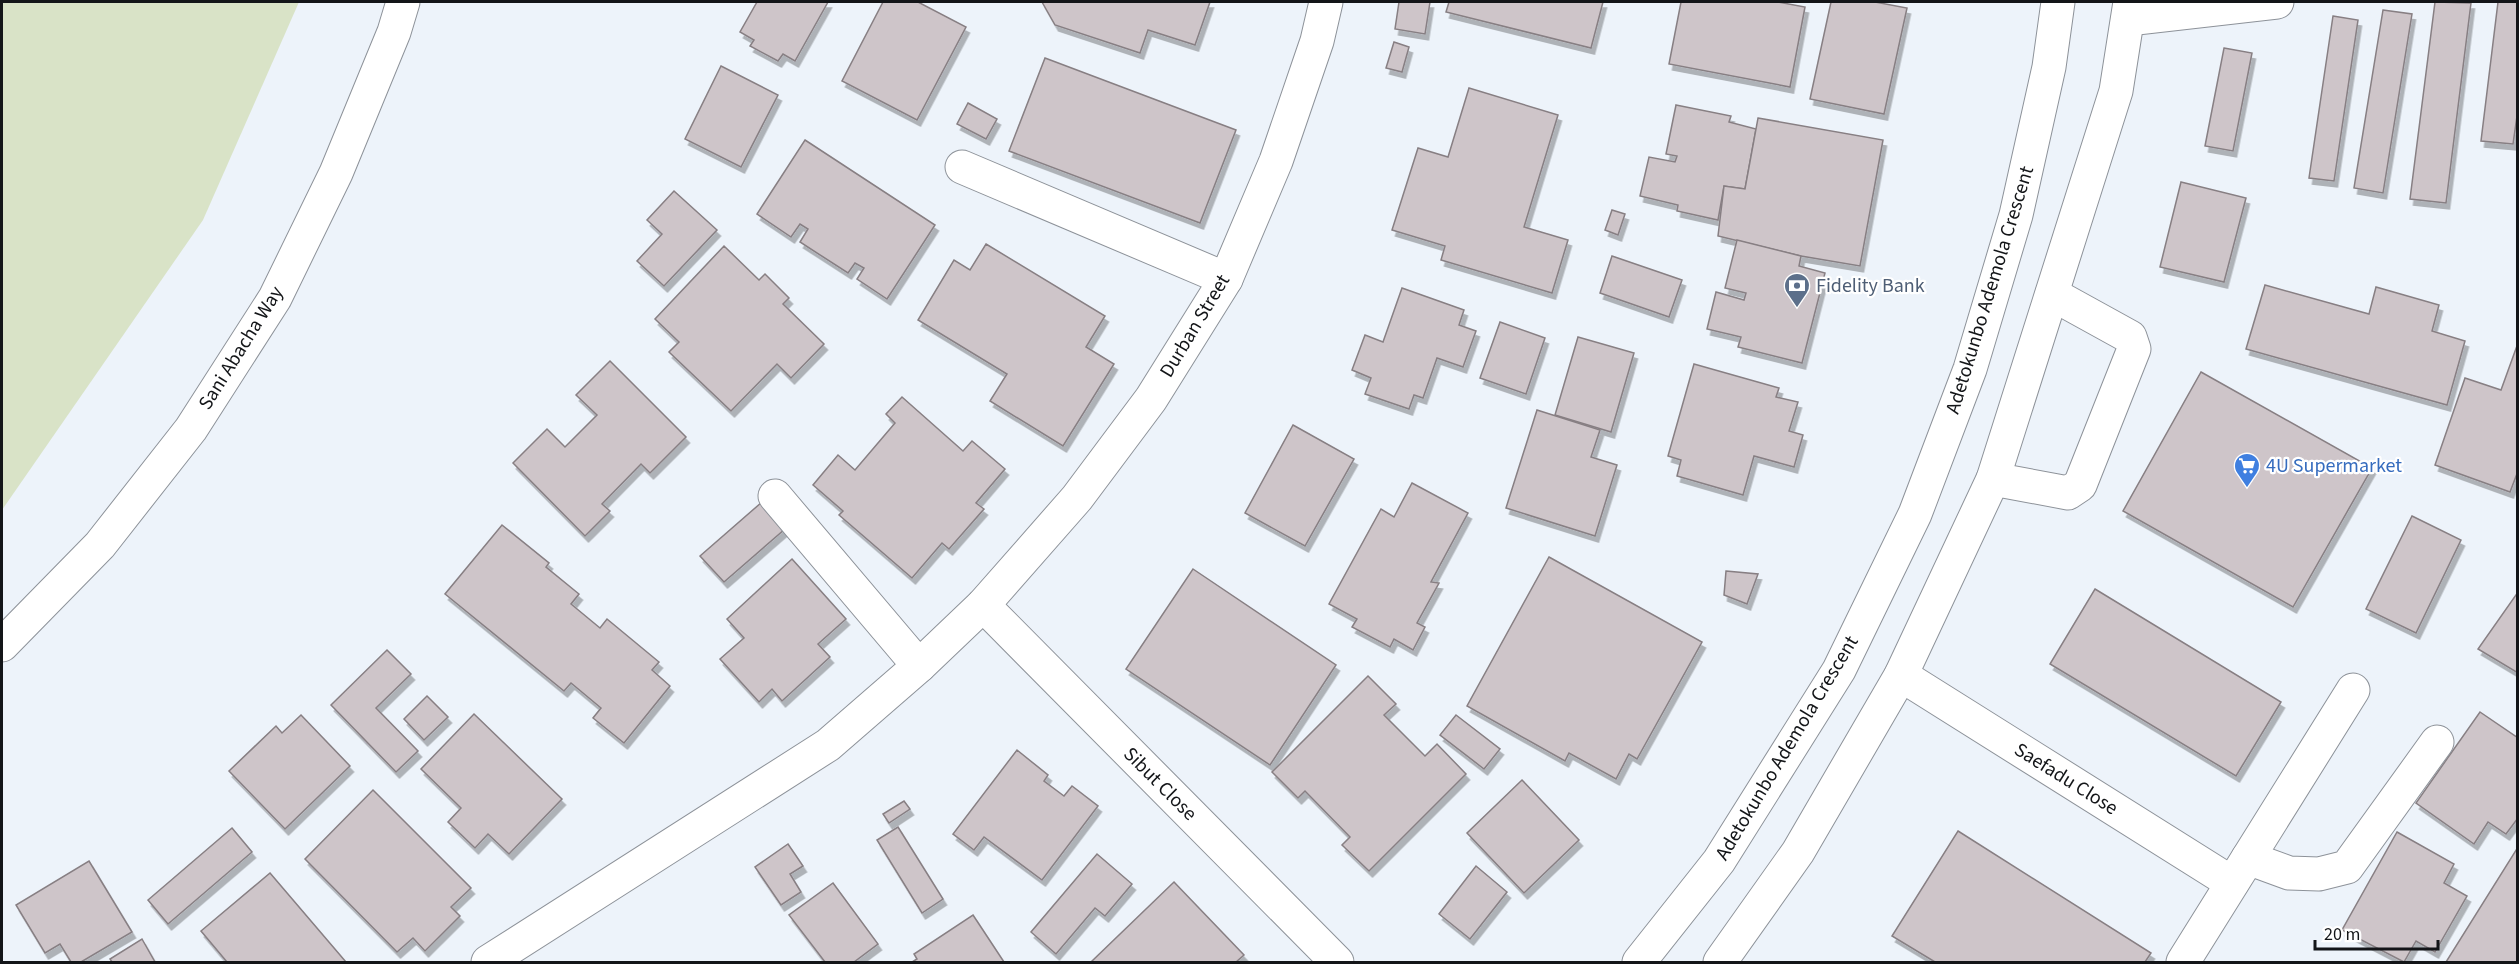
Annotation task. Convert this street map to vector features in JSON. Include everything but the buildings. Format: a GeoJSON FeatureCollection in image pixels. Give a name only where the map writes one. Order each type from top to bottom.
{"type":"FeatureCollection","features":[{"type":"Feature","properties":{"kind":"main road","name":"Sani Abacha Way"},"geometry":{"type":"LineString","coordinates":[[2,645],[107,536],[191,429],[275,298],[336,173],[404,2]]}},
{"type":"Feature","properties":{"kind":"main road","name":"Durban Street"},"geometry":{"type":"LineString","coordinates":[[488,963],[828,746],[919,666],[983,605],[1077,498],[1151,399],[1226,279],[1276,161],[1317,41],[1326,2]]}},
{"type":"Feature","properties":{"kind":"main road","name":"Adetokunbo Ademola Crescent"},"geometry":{"type":"LineString","coordinates":[[1639,963],[1719,861],[1839,670],[1915,514],[1970,369],[2016,215],[2049,67],[2058,2]]}},
{"type":"Feature","properties":{"kind":"main road"},"geometry":{"type":"LineString","coordinates":[[1720,963],[1798,852],[1901,675],[1993,479],[2116,91],[2129,10],[2277,2]]}},
{"type":"Feature","properties":{"kind":"main road"},"geometry":{"type":"LineString","coordinates":[[962,166],[1226,279]]}},
{"type":"Feature","properties":{"kind":"main road"},"geometry":{"type":"LineString","coordinates":[[1993,479],[2067,494],[2080,485],[2134,349],[2130,337],[2052,294]]}},
{"type":"Feature","properties":{"kind":"main road"},"geometry":{"type":"LineString","coordinates":[[775,496],[919,666]]}},
{"type":"Feature","properties":{"kind":"main road","name":"Sibut Close"},"geometry":{"type":"LineString","coordinates":[[983,605],[1337,963]]}},
{"type":"Feature","properties":{"kind":"main road","name":"Saefadu Close"},"geometry":{"type":"LineString","coordinates":[[1901,675],[2240,871],[2319,874],[2347,867],[2437,742]]}},
{"type":"Feature","properties":{"kind":"main road"},"geometry":{"type":"LineString","coordinates":[[2183,963],[2353,690]]}},
{"type":"Feature","properties":{"kind":"green space"},"geometry":{"type":"Polygon","coordinates":[[[2,2],[299,2],[203,220],[2,510],[2,2]]]}},
{"type":"Feature","properties":{"kind":"place","name":"Fidelity Bank"},"geometry":{"type":"Point","coordinates":[1797,309]}},
{"type":"Feature","properties":{"kind":"place","name":"4U Supermarket"},"geometry":{"type":"Point","coordinates":[2247,489]}}]}
